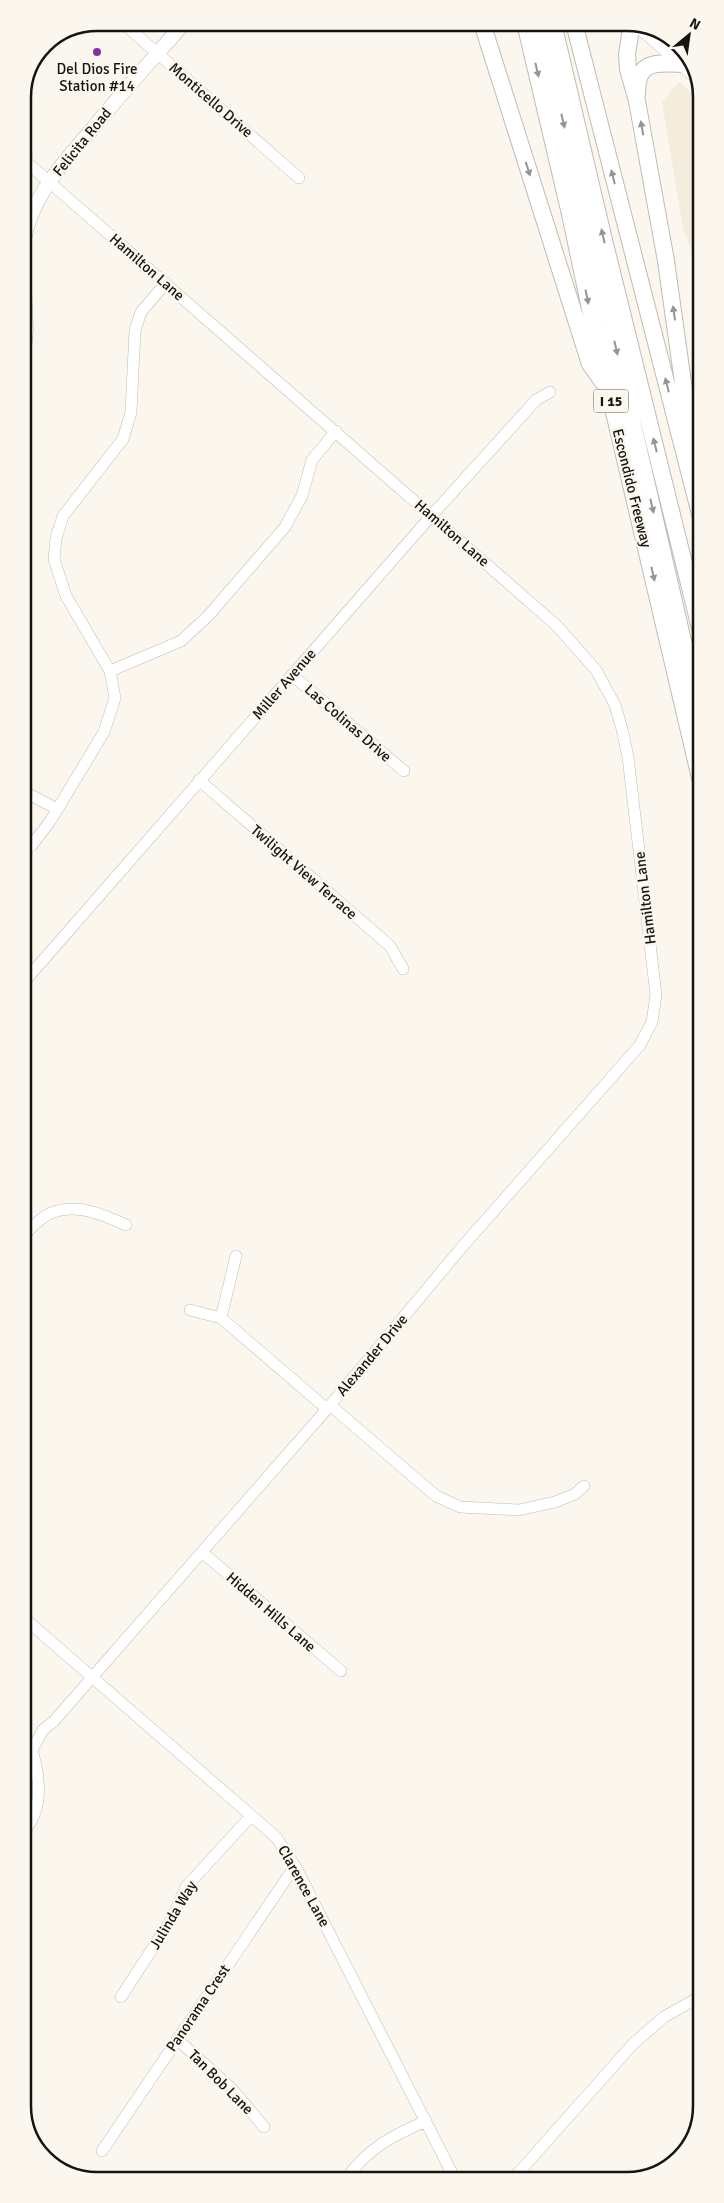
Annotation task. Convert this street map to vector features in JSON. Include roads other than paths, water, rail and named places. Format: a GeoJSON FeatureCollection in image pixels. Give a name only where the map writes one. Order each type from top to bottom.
{"type":"FeatureCollection","features":[{"type":"Feature","properties":{"kind":"highway"},"geometry":{"type":"LineString","coordinates":[[485,31],[590,364],[608,388]]}},
{"type":"Feature","properties":{"kind":"highway","name":"Escondido Freeway"},"geometry":{"type":"LineString","coordinates":[[528,31],[608,388],[693,748]]}},
{"type":"Feature","properties":{"kind":"highway"},"geometry":{"type":"LineString","coordinates":[[542,31],[693,684]]}},
{"type":"Feature","properties":{"kind":"highway"},"geometry":{"type":"LineString","coordinates":[[555,31],[604,240],[693,600]]}},
{"type":"Feature","properties":{"kind":"highway"},"geometry":{"type":"LineString","coordinates":[[576,31],[693,487]]}},
{"type":"Feature","properties":{"kind":"highway"},"geometry":{"type":"LineString","coordinates":[[631,31],[627,54],[628,69],[637,101],[666,261],[692,447],[692,483]]}},
{"type":"Feature","properties":{"kind":"highway"},"geometry":{"type":"LineString","coordinates":[[637,101],[638,78],[644,68],[657,64],[682,64]]}},
{"type":"Feature","properties":{"kind":"highway"},"geometry":{"type":"LineString","coordinates":[[570,214],[604,296]]}},
{"type":"Feature","properties":{"kind":"main road","name":"Felicita Road"},"geometry":{"type":"LineString","coordinates":[[31,218],[49,182],[125,89],[177,31]]}},
{"type":"Feature","properties":{"kind":"main road"},"geometry":{"type":"LineString","coordinates":[[650,36],[685,67]]}},
{"type":"Feature","properties":{"kind":"street","name":"Monticello Drive"},"geometry":{"type":"LineString","coordinates":[[133,31],[299,178]]}},
{"type":"Feature","properties":{"kind":"street","name":"Hamilton Lane"},"geometry":{"type":"LineString","coordinates":[[31,166],[432,515],[572,640],[596,670],[614,705],[628,757],[655,980],[655,1010],[648,1031]]}},
{"type":"Feature","properties":{"kind":"street"},"geometry":{"type":"LineString","coordinates":[[31,846],[57,809],[104,732],[115,698],[110,671],[66,596],[54,559],[56,538],[63,516],[123,439],[131,412],[135,330],[141,312],[166,283]]}},
{"type":"Feature","properties":{"kind":"street","name":"Miller Avenue"},"geometry":{"type":"LineString","coordinates":[[31,974],[432,515],[536,400],[550,392]]}},
{"type":"Feature","properties":{"kind":"street"},"geometry":{"type":"LineString","coordinates":[[110,671],[181,641],[208,616],[285,527],[302,496],[312,460],[336,431]]}},
{"type":"Feature","properties":{"kind":"street","name":"Las Colinas Drive"},"geometry":{"type":"LineString","coordinates":[[292,675],[404,771]]}},
{"type":"Feature","properties":{"kind":"street","name":"Twilight View Terrace"},"geometry":{"type":"LineString","coordinates":[[199,780],[390,946],[403,969]]}},
{"type":"Feature","properties":{"kind":"street"},"geometry":{"type":"LineString","coordinates":[[31,796],[57,809]]}},
{"type":"Feature","properties":{"kind":"street","name":"Alexander Drive"},"geometry":{"type":"LineString","coordinates":[[31,1820],[39,1798],[38,1771],[32,1750],[34,1743],[43,1730],[54,1721],[329,1407],[462,1247],[640,1045],[648,1031]]}},
{"type":"Feature","properties":{"kind":"street"},"geometry":{"type":"LineString","coordinates":[[31,1229],[51,1213],[76,1209],[100,1212],[126,1225]]}},
{"type":"Feature","properties":{"kind":"street"},"geometry":{"type":"LineString","coordinates":[[221,1318],[236,1256]]}},
{"type":"Feature","properties":{"kind":"street"},"geometry":{"type":"LineString","coordinates":[[190,1310],[221,1318],[436,1496],[460,1507],[519,1510],[555,1502],[575,1494],[584,1486]]}},
{"type":"Feature","properties":{"kind":"street","name":"Hidden Hills Lane"},"geometry":{"type":"LineString","coordinates":[[202,1552],[340,1671]]}},
{"type":"Feature","properties":{"kind":"street","name":"Clarence Lane"},"geometry":{"type":"LineString","coordinates":[[31,1624],[276,1837],[295,1866],[452,2172]]}},
{"type":"Feature","properties":{"kind":"street","name":"Julinda Way"},"geometry":{"type":"LineString","coordinates":[[121,1997],[171,1920],[186,1887],[251,1816]]}},
{"type":"Feature","properties":{"kind":"street","name":"Panorama Crest"},"geometry":{"type":"LineString","coordinates":[[102,2151],[295,1866]]}},
{"type":"Feature","properties":{"kind":"street"},"geometry":{"type":"LineString","coordinates":[[519,2172],[633,2044],[664,2017],[693,2001]]}},
{"type":"Feature","properties":{"kind":"street","name":"Tan Bob Lane"},"geometry":{"type":"LineString","coordinates":[[177,2039],[233,2090],[264,2127]]}},
{"type":"Feature","properties":{"kind":"street"},"geometry":{"type":"LineString","coordinates":[[351,2172],[357,2163],[386,2139],[426,2121]]}},
{"type":"Feature","properties":{"kind":"place","name":"Del Dios Fire Station #14"},"geometry":{"type":"Point","coordinates":[97,52]}}]}
